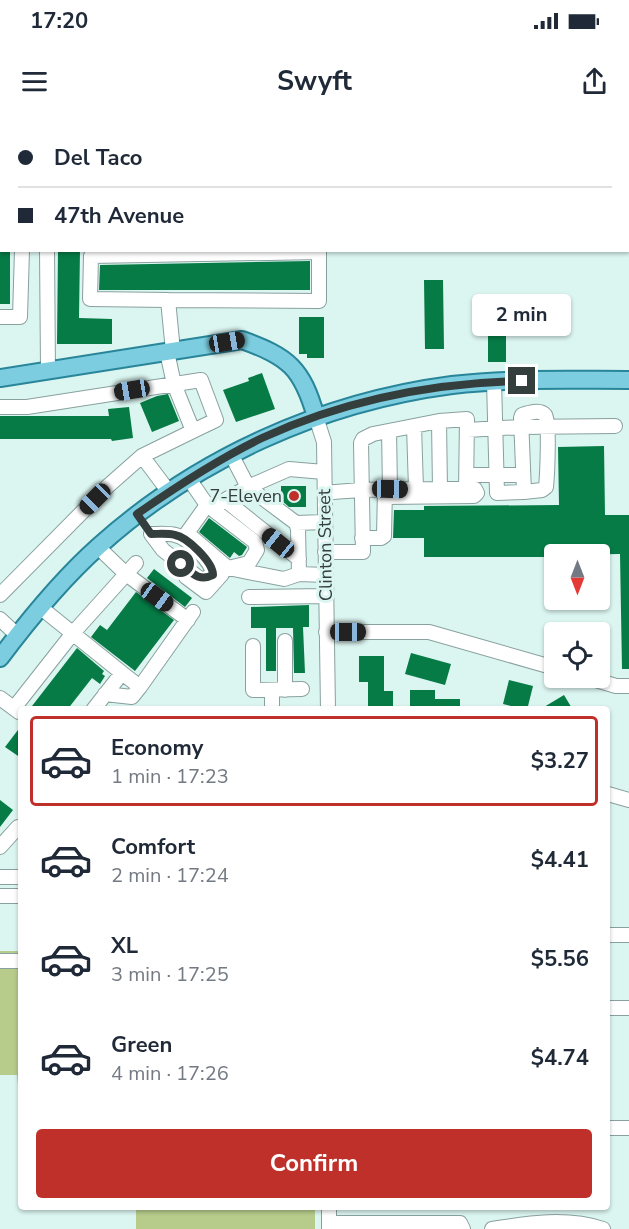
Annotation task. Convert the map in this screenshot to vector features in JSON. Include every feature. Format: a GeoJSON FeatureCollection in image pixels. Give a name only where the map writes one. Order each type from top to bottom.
{"type":"FeatureCollection","features":[{"type":"Feature","properties":{"kind":"main road"},"geometry":{"type":"LineString","coordinates":[[0,378],[242,340],[271,350],[295,367],[310,394],[316,417]]}},
{"type":"Feature","properties":{"kind":"main road"},"geometry":{"type":"LineString","coordinates":[[0,658],[40,607],[98,547],[137,514],[189,479],[262,438],[316,417],[394,395],[442,386],[494,381],[629,380]]}},
{"type":"Feature","properties":{"kind":"street"},"geometry":{"type":"LineString","coordinates":[[0,317],[20,317],[22,252]]}},
{"type":"Feature","properties":{"kind":"street"},"geometry":{"type":"LineString","coordinates":[[47,252],[48,370]]}},
{"type":"Feature","properties":{"kind":"street"},"geometry":{"type":"LineString","coordinates":[[320,252],[319,301],[168,300],[90,299],[91,256],[320,252]]}},
{"type":"Feature","properties":{"kind":"street"},"geometry":{"type":"LineString","coordinates":[[168,300],[174,384],[193,431]]}},
{"type":"Feature","properties":{"kind":"street"},"geometry":{"type":"LineString","coordinates":[[0,407],[27,407],[201,380],[216,420],[142,456],[108,486],[0,595]]}},
{"type":"Feature","properties":{"kind":"street"},"geometry":{"type":"LineString","coordinates":[[494,381],[497,493]]}},
{"type":"Feature","properties":{"kind":"street","name":"Clinton Street"},"geometry":{"type":"LineString","coordinates":[[316,417],[324,442],[328,706]]}},
{"type":"Feature","properties":{"kind":"street"},"geometry":{"type":"LineString","coordinates":[[439,421],[440,489]]}},
{"type":"Feature","properties":{"kind":"street"},"geometry":{"type":"LineString","coordinates":[[325,552],[363,552],[361,443],[363,439],[373,434],[439,421],[495,428],[615,426]]}},
{"type":"Feature","properties":{"kind":"street"},"geometry":{"type":"LineString","coordinates":[[324,493],[361,489],[474,496],[470,486],[467,424]]}},
{"type":"Feature","properties":{"kind":"street"},"geometry":{"type":"LineString","coordinates":[[414,426],[416,489]]}},
{"type":"Feature","properties":{"kind":"street"},"geometry":{"type":"LineString","coordinates":[[520,427],[524,492]]}},
{"type":"Feature","properties":{"kind":"street"},"geometry":{"type":"LineString","coordinates":[[470,486],[497,493],[542,490],[546,487],[547,427]]}},
{"type":"Feature","properties":{"kind":"street"},"geometry":{"type":"LineString","coordinates":[[362,538],[384,536],[389,431]]}},
{"type":"Feature","properties":{"kind":"street"},"geometry":{"type":"LineString","coordinates":[[231,454],[248,487],[297,523],[325,522]]}},
{"type":"Feature","properties":{"kind":"street"},"geometry":{"type":"LineString","coordinates":[[142,456],[169,492]]}},
{"type":"Feature","properties":{"kind":"street"},"geometry":{"type":"LineString","coordinates":[[324,472],[290,469],[248,487],[218,504],[207,506],[188,533],[226,570],[284,579],[299,574],[326,575]]}},
{"type":"Feature","properties":{"kind":"street"},"geometry":{"type":"LineString","coordinates":[[387,492],[470,486],[495,475],[522,475]]}},
{"type":"Feature","properties":{"kind":"street"},"geometry":{"type":"LineString","coordinates":[[137,514],[151,534],[153,551],[206,592],[226,570],[249,563],[257,550],[255,542],[207,506],[189,479]]}},
{"type":"Feature","properties":{"kind":"street"},"geometry":{"type":"LineString","coordinates":[[225,500],[299,559]]}},
{"type":"Feature","properties":{"kind":"street"},"geometry":{"type":"LineString","coordinates":[[297,523],[299,574]]}},
{"type":"Feature","properties":{"kind":"street"},"geometry":{"type":"LineString","coordinates":[[98,547],[126,574],[191,616],[132,697],[105,694]]}},
{"type":"Feature","properties":{"kind":"street"},"geometry":{"type":"LineString","coordinates":[[21,706],[73,633],[136,564]]}},
{"type":"Feature","properties":{"kind":"street"},"geometry":{"type":"LineString","coordinates":[[249,597],[326,596]]}},
{"type":"Feature","properties":{"kind":"street"},"geometry":{"type":"LineString","coordinates":[[40,607],[141,687]]}},
{"type":"Feature","properties":{"kind":"street"},"geometry":{"type":"LineString","coordinates":[[0,619],[17,635]]}},
{"type":"Feature","properties":{"kind":"street"},"geometry":{"type":"LineString","coordinates":[[326,632],[429,632],[544,665]]}},
{"type":"Feature","properties":{"kind":"street"},"geometry":{"type":"LineString","coordinates":[[273,706],[278,690],[285,641]]}},
{"type":"Feature","properties":{"kind":"street"},"geometry":{"type":"LineString","coordinates":[[253,646],[253,690],[302,689]]}},
{"type":"Feature","properties":{"kind":"street"},"geometry":{"type":"LineString","coordinates":[[96,706],[122,673]]}},
{"type":"Feature","properties":{"kind":"street"},"geometry":{"type":"LineString","coordinates":[[610,684],[629,686]]}},
{"type":"Feature","properties":{"kind":"street"},"geometry":{"type":"LineString","coordinates":[[0,698],[17,711]]}},
{"type":"Feature","properties":{"kind":"street"},"geometry":{"type":"LineString","coordinates":[[610,795],[629,800]]}},
{"type":"Feature","properties":{"kind":"street"},"geometry":{"type":"LineString","coordinates":[[0,847],[18,827]]}},
{"type":"Feature","properties":{"kind":"street"},"geometry":{"type":"LineString","coordinates":[[0,877],[18,877]]}},
{"type":"Feature","properties":{"kind":"street"},"geometry":{"type":"LineString","coordinates":[[0,896],[18,896]]}},
{"type":"Feature","properties":{"kind":"street"},"geometry":{"type":"LineString","coordinates":[[610,935],[629,935]]}},
{"type":"Feature","properties":{"kind":"street"},"geometry":{"type":"LineString","coordinates":[[0,961],[18,961]]}},
{"type":"Feature","properties":{"kind":"street"},"geometry":{"type":"LineString","coordinates":[[610,1008],[629,1008]]}},
{"type":"Feature","properties":{"kind":"street"},"geometry":{"type":"LineString","coordinates":[[610,1128],[629,1128]]}},
{"type":"Feature","properties":{"kind":"street"},"geometry":{"type":"LineString","coordinates":[[328,1210],[329,1226],[383,1227],[460,1223],[463,1229]]}},
{"type":"Feature","properties":{"kind":"street"},"geometry":{"type":"LineString","coordinates":[[492,1229],[543,1221],[591,1225],[603,1229]]}},
{"type":"Feature","properties":{"kind":"green space"},"geometry":{"type":"Polygon","coordinates":[[[0,951],[18,951],[18,1085],[17,1075],[0,1075],[0,951]]]}},
{"type":"Feature","properties":{"kind":"green space"},"geometry":{"type":"Polygon","coordinates":[[[136,1210],[315,1210],[315,1229],[136,1229],[136,1210]]]}},
{"type":"Feature","properties":{"kind":"building"},"geometry":{"type":"Polygon","coordinates":[[[0,252],[10,252],[10,304],[0,304],[0,252]]]}},
{"type":"Feature","properties":{"kind":"building"},"geometry":{"type":"Polygon","coordinates":[[[58,252],[80,252],[79,318],[112,319],[112,344],[57,344],[58,252]]]}},
{"type":"Feature","properties":{"kind":"building"},"geometry":{"type":"Polygon","coordinates":[[[310,261],[310,290],[99,290],[100,265],[310,261]]]}},
{"type":"Feature","properties":{"kind":"building"},"geometry":{"type":"Polygon","coordinates":[[[424,280],[443,280],[444,349],[425,349],[424,280]]]}},
{"type":"Feature","properties":{"kind":"building"},"geometry":{"type":"Polygon","coordinates":[[[488,301],[506,301],[506,362],[488,362],[488,301]]]}},
{"type":"Feature","properties":{"kind":"building"},"geometry":{"type":"Polygon","coordinates":[[[299,317],[324,317],[324,358],[307,358],[307,354],[299,354],[299,317]]]}},
{"type":"Feature","properties":{"kind":"building"},"geometry":{"type":"Polygon","coordinates":[[[262,373],[275,409],[236,422],[223,390],[249,381],[248,378],[262,373]]]}},
{"type":"Feature","properties":{"kind":"building"},"geometry":{"type":"Polygon","coordinates":[[[168,394],[179,421],[152,432],[140,403],[168,394]]]}},
{"type":"Feature","properties":{"kind":"building"},"geometry":{"type":"Polygon","coordinates":[[[129,407],[133,438],[112,441],[111,439],[0,439],[0,416],[109,416],[108,409],[129,407]]]}},
{"type":"Feature","properties":{"kind":"building"},"geometry":{"type":"Polygon","coordinates":[[[604,446],[605,515],[629,515],[629,669],[622,669],[620,554],[610,554],[610,544],[544,544],[544,557],[424,557],[424,538],[393,538],[394,510],[424,510],[424,506],[559,505],[558,447],[604,446]]]}},
{"type":"Feature","properties":{"kind":"building","name":"7-Eleven"},"geometry":{"type":"Polygon","coordinates":[[[281,486],[306,486],[306,507],[289,507],[281,500],[281,486]]]}},
{"type":"Feature","properties":{"kind":"building"},"geometry":{"type":"Polygon","coordinates":[[[209,518],[247,547],[242,555],[239,556],[234,552],[230,558],[199,532],[209,518]]]}},
{"type":"Feature","properties":{"kind":"building"},"geometry":{"type":"Polygon","coordinates":[[[154,569],[192,598],[185,607],[147,578],[154,569]]]}},
{"type":"Feature","properties":{"kind":"building"},"geometry":{"type":"Polygon","coordinates":[[[136,592],[174,620],[135,671],[91,637],[100,625],[107,630],[136,592]]]}},
{"type":"Feature","properties":{"kind":"building"},"geometry":{"type":"Polygon","coordinates":[[[309,605],[309,627],[303,627],[305,673],[294,673],[293,628],[276,628],[276,671],[266,671],[266,628],[251,628],[251,607],[309,605]]]}},
{"type":"Feature","properties":{"kind":"building"},"geometry":{"type":"Polygon","coordinates":[[[77,648],[104,671],[102,674],[105,676],[100,684],[92,678],[70,706],[32,706],[77,648]]]}},
{"type":"Feature","properties":{"kind":"building"},"geometry":{"type":"Polygon","coordinates":[[[411,653],[451,664],[445,685],[405,674],[411,653]]]}},
{"type":"Feature","properties":{"kind":"building"},"geometry":{"type":"Polygon","coordinates":[[[359,656],[384,656],[384,691],[393,691],[393,706],[368,706],[368,682],[359,682],[359,656]]]}},
{"type":"Feature","properties":{"kind":"building"},"geometry":{"type":"Polygon","coordinates":[[[509,680],[533,686],[528,706],[503,704],[509,680]]]}},
{"type":"Feature","properties":{"kind":"building"},"geometry":{"type":"Polygon","coordinates":[[[410,690],[435,690],[435,699],[460,699],[460,706],[410,706],[410,690]]]}},
{"type":"Feature","properties":{"kind":"building"},"geometry":{"type":"Polygon","coordinates":[[[564,695],[571,706],[546,706],[564,695]]]}},
{"type":"Feature","properties":{"kind":"building"},"geometry":{"type":"Polygon","coordinates":[[[18,730],[18,756],[5,747],[18,730]]]}},
{"type":"Feature","properties":{"kind":"building"},"geometry":{"type":"Polygon","coordinates":[[[0,800],[13,810],[0,827],[0,800]]]}},
{"type":"Feature","properties":{"kind":"place","name":"7-Eleven"},"geometry":{"type":"Point","coordinates":[294,496]}},
{"type":"Feature","properties":{"kind":"route"},"geometry":{"type":"LineString","coordinates":[[181,564],[200,578],[205,579],[213,575],[213,569],[208,561],[185,540],[178,535],[151,534],[137,514],[231,454],[296,424],[394,395],[453,385],[522,381]]}}]}
